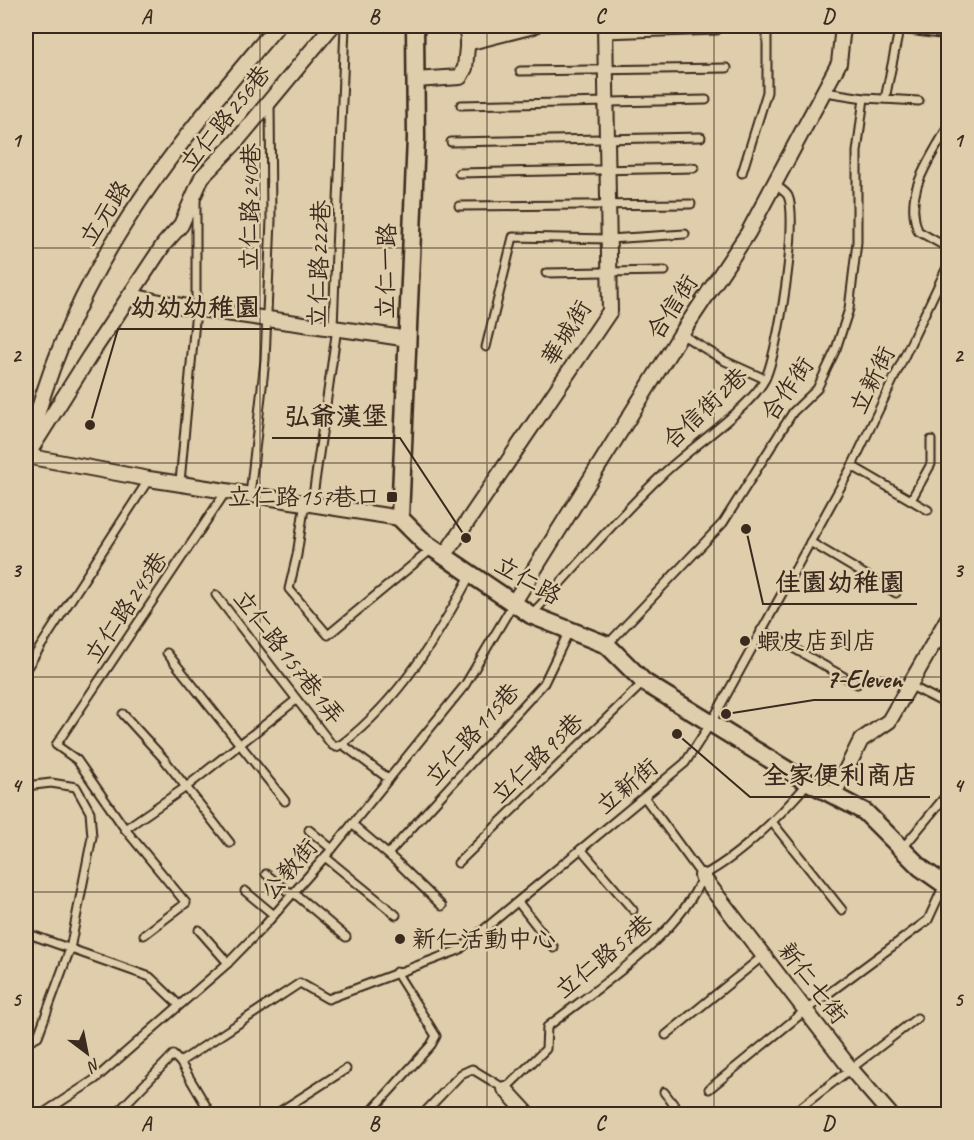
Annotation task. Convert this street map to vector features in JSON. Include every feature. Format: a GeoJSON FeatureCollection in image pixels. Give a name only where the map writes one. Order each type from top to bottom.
{"type":"FeatureCollection","features":[{"type":"Feature","properties":{"kind":"street","name":"立元路"},"geometry":{"type":"LineString","coordinates":[[26,457],[49,375],[77,306],[96,269],[144,192],[277,26]]}},
{"type":"Feature","properties":{"kind":"street","name":"立仁路256巷"},"geometry":{"type":"LineString","coordinates":[[26,457],[164,244],[181,225],[202,177],[235,142],[332,26]]}},
{"type":"Feature","properties":{"kind":"street","name":"立仁一路"},"geometry":{"type":"LineString","coordinates":[[400,518],[416,138],[415,26]]}},
{"type":"Feature","properties":{"kind":"street"},"geometry":{"type":"LineString","coordinates":[[414,80],[460,77],[465,68],[469,26]]}},
{"type":"Feature","properties":{"kind":"street"},"geometry":{"type":"LineString","coordinates":[[467,43],[534,26]]}},
{"type":"Feature","properties":{"kind":"street","name":"合信街"},"geometry":{"type":"LineString","coordinates":[[514,602],[681,334],[748,233],[839,63],[843,26]]}},
{"type":"Feature","properties":{"kind":"street","name":"華城街"},"geometry":{"type":"LineString","coordinates":[[438,552],[610,311],[605,30]]}},
{"type":"Feature","properties":{"kind":"street"},"geometry":{"type":"LineString","coordinates":[[131,296],[196,310],[408,339]]}},
{"type":"Feature","properties":{"kind":"street"},"geometry":{"type":"LineString","coordinates":[[26,457],[400,518]]}},
{"type":"Feature","properties":{"kind":"street","name":"立仁路"},"geometry":{"type":"LineString","coordinates":[[400,518],[438,552],[531,615],[607,645],[644,682],[710,724],[865,812],[902,849],[946,886]]}},
{"type":"Feature","properties":{"kind":"street"},"geometry":{"type":"LineString","coordinates":[[834,794],[861,740],[889,721],[937,641],[948,618]]}},
{"type":"Feature","properties":{"kind":"street","name":"新仁七街"},"geometry":{"type":"LineString","coordinates":[[702,876],[850,1068],[890,1114]]}},
{"type":"Feature","properties":{"kind":"street"},"geometry":{"type":"LineString","coordinates":[[505,1089],[528,1114]]}},
{"type":"Feature","properties":{"kind":"lane","name":"立仁路222巷"},"geometry":{"type":"LineString","coordinates":[[345,26],[333,327],[336,335],[335,348],[308,502],[289,589],[328,635],[438,552]]}},
{"type":"Feature","properties":{"kind":"lane"},"geometry":{"type":"LineString","coordinates":[[742,173],[767,92],[766,26]]}},
{"type":"Feature","properties":{"kind":"lane"},"geometry":{"type":"LineString","coordinates":[[877,26],[948,35]]}},
{"type":"Feature","properties":{"kind":"lane"},"geometry":{"type":"LineString","coordinates":[[605,30],[717,30]]}},
{"type":"Feature","properties":{"kind":"lane"},"geometry":{"type":"LineString","coordinates":[[885,99],[899,30]]}},
{"type":"Feature","properties":{"kind":"lane"},"geometry":{"type":"LineString","coordinates":[[520,71],[727,68]]}},
{"type":"Feature","properties":{"kind":"lane"},"geometry":{"type":"LineString","coordinates":[[825,92],[864,98],[919,100]]}},
{"type":"Feature","properties":{"kind":"lane","name":"合作街"},"geometry":{"type":"LineString","coordinates":[[607,645],[723,523],[793,412],[817,389],[836,349],[849,309],[857,242],[857,152],[864,98]]}},
{"type":"Feature","properties":{"kind":"lane","name":"立仁路240巷"},"geometry":{"type":"LineString","coordinates":[[250,495],[267,318],[271,220],[270,99]]}},
{"type":"Feature","properties":{"kind":"lane"},"geometry":{"type":"LineString","coordinates":[[461,105],[706,100]]}},
{"type":"Feature","properties":{"kind":"lane"},"geometry":{"type":"LineString","coordinates":[[948,126],[913,191],[911,214],[918,231],[948,248]]}},
{"type":"Feature","properties":{"kind":"lane"},"geometry":{"type":"LineString","coordinates":[[451,142],[701,137]]}},
{"type":"Feature","properties":{"kind":"lane"},"geometry":{"type":"LineString","coordinates":[[459,173],[694,168]]}},
{"type":"Feature","properties":{"kind":"lane","name":"合信街2巷"},"geometry":{"type":"LineString","coordinates":[[531,615],[620,515],[663,473],[750,399],[765,379],[784,297],[791,247],[791,206],[787,193],[774,184]]}},
{"type":"Feature","properties":{"kind":"lane"},"geometry":{"type":"LineString","coordinates":[[180,482],[196,310],[196,188]]}},
{"type":"Feature","properties":{"kind":"lane"},"geometry":{"type":"LineString","coordinates":[[459,206],[691,204]]}},
{"type":"Feature","properties":{"kind":"lane"},"geometry":{"type":"LineString","coordinates":[[486,347],[513,237],[609,239],[685,234]]}},
{"type":"Feature","properties":{"kind":"lane","name":"立新街"},"geometry":{"type":"LineString","coordinates":[[180,1062],[300,983],[328,999],[459,950],[645,798],[684,763],[710,724],[852,466],[948,265]]}},
{"type":"Feature","properties":{"kind":"lane"},"geometry":{"type":"LineString","coordinates":[[546,273],[665,271]]}},
{"type":"Feature","properties":{"kind":"lane"},"geometry":{"type":"LineString","coordinates":[[681,334],[725,361],[765,379]]}},
{"type":"Feature","properties":{"kind":"lane"},"geometry":{"type":"LineString","coordinates":[[911,500],[931,464],[932,440]]}},
{"type":"Feature","properties":{"kind":"lane"},"geometry":{"type":"LineString","coordinates":[[852,466],[928,510]]}},
{"type":"Feature","properties":{"kind":"lane"},"geometry":{"type":"LineString","coordinates":[[26,669],[149,478]]}},
{"type":"Feature","properties":{"kind":"lane","name":"立仁路245巷"},"geometry":{"type":"LineString","coordinates":[[125,830],[77,760],[56,745],[227,490]]}},
{"type":"Feature","properties":{"kind":"lane"},"geometry":{"type":"LineString","coordinates":[[810,542],[896,593]]}},
{"type":"Feature","properties":{"kind":"lane"},"geometry":{"type":"LineString","coordinates":[[342,744],[359,731],[398,690],[436,638],[471,574]]}},
{"type":"Feature","properties":{"kind":"lane","name":"立仁路157巷1弄"},"geometry":{"type":"LineString","coordinates":[[216,595],[334,747],[342,744],[388,779]]}},
{"type":"Feature","properties":{"kind":"lane","name":"公教街"},"geometry":{"type":"LineString","coordinates":[[42,1114],[94,1080],[228,963],[274,915],[332,849],[465,686],[514,602]]}},
{"type":"Feature","properties":{"kind":"lane","name":"立仁路115巷"},"geometry":{"type":"LineString","coordinates":[[388,854],[544,683],[570,629]]}},
{"type":"Feature","properties":{"kind":"lane"},"geometry":{"type":"LineString","coordinates":[[761,630],[857,684]]}},
{"type":"Feature","properties":{"kind":"lane"},"geometry":{"type":"LineString","coordinates":[[937,641],[948,650]]}},
{"type":"Feature","properties":{"kind":"lane"},"geometry":{"type":"LineString","coordinates":[[167,653],[242,744],[285,801]]}},
{"type":"Feature","properties":{"kind":"lane","name":"立仁路95巷"},"geometry":{"type":"LineString","coordinates":[[458,863],[644,682]]}},
{"type":"Feature","properties":{"kind":"lane"},"geometry":{"type":"LineString","coordinates":[[911,686],[948,705]]}},
{"type":"Feature","properties":{"kind":"lane"},"geometry":{"type":"LineString","coordinates":[[144,935],[186,903],[125,830],[186,787],[297,700]]}},
{"type":"Feature","properties":{"kind":"lane"},"geometry":{"type":"LineString","coordinates":[[123,714],[186,787],[230,843]]}},
{"type":"Feature","properties":{"kind":"lane"},"geometry":{"type":"LineString","coordinates":[[645,798],[702,876],[718,868],[772,822],[809,782]]}},
{"type":"Feature","properties":{"kind":"lane"},"geometry":{"type":"LineString","coordinates":[[26,786],[51,783],[76,787],[90,813],[92,837],[70,949],[38,1036],[26,1042]]}},
{"type":"Feature","properties":{"kind":"lane"},"geometry":{"type":"LineString","coordinates":[[902,849],[948,793]]}},
{"type":"Feature","properties":{"kind":"lane"},"geometry":{"type":"LineString","coordinates":[[772,822],[842,910]]}},
{"type":"Feature","properties":{"kind":"lane"},"geometry":{"type":"LineString","coordinates":[[352,824],[388,854],[442,906]]}},
{"type":"Feature","properties":{"kind":"lane"},"geometry":{"type":"LineString","coordinates":[[309,830],[332,849]]}},
{"type":"Feature","properties":{"kind":"lane"},"geometry":{"type":"LineString","coordinates":[[581,849],[633,910]]}},
{"type":"Feature","properties":{"kind":"lane"},"geometry":{"type":"LineString","coordinates":[[325,857],[396,915]]}},
{"type":"Feature","properties":{"kind":"lane"},"geometry":{"type":"LineString","coordinates":[[266,874],[287,891],[294,893],[346,937]]}},
{"type":"Feature","properties":{"kind":"lane","name":"立仁路57巷"},"geometry":{"type":"LineString","coordinates":[[505,1089],[546,1049],[547,1027],[678,919],[696,896],[702,876]]}},
{"type":"Feature","properties":{"kind":"lane"},"geometry":{"type":"LineString","coordinates":[[709,1089],[806,1010],[928,920],[946,886]]}},
{"type":"Feature","properties":{"kind":"lane"},"geometry":{"type":"LineString","coordinates":[[245,891],[274,915]]}},
{"type":"Feature","properties":{"kind":"lane"},"geometry":{"type":"LineString","coordinates":[[518,902],[554,948]]}},
{"type":"Feature","properties":{"kind":"lane"},"geometry":{"type":"LineString","coordinates":[[200,930],[228,963]]}},
{"type":"Feature","properties":{"kind":"lane"},"geometry":{"type":"LineString","coordinates":[[26,933],[150,977],[179,1005]]}},
{"type":"Feature","properties":{"kind":"lane"},"geometry":{"type":"LineString","coordinates":[[666,1035],[763,956]]}},
{"type":"Feature","properties":{"kind":"lane"},"geometry":{"type":"LineString","coordinates":[[369,1114],[431,1045],[436,1036],[432,1026],[396,972]]}},
{"type":"Feature","properties":{"kind":"lane"},"geometry":{"type":"LineString","coordinates":[[792,1114],[917,1018]]}},
{"type":"Feature","properties":{"kind":"lane"},"geometry":{"type":"LineString","coordinates":[[116,1114],[172,1055],[180,1062],[211,1114]]}},
{"type":"Feature","properties":{"kind":"lane"},"geometry":{"type":"LineString","coordinates":[[276,1114],[346,1069]]}},
{"type":"Feature","properties":{"kind":"lane"},"geometry":{"type":"LineString","coordinates":[[423,1114],[461,1074],[472,1069],[505,1089]]}},
{"type":"Feature","properties":{"kind":"lane"},"geometry":{"type":"LineString","coordinates":[[664,1092],[681,1114]]}},
{"type":"Feature","properties":{"kind":"place","name":"幼幼幼稚園"},"geometry":{"type":"Point","coordinates":[90,425]}},
{"type":"Feature","properties":{"kind":"place","name":"立仁路157巷口"},"geometry":{"type":"Point","coordinates":[392,497]}},
{"type":"Feature","properties":{"kind":"place","name":"佳園幼稚園"},"geometry":{"type":"Point","coordinates":[746,529]}},
{"type":"Feature","properties":{"kind":"place","name":"弘爺漢堡"},"geometry":{"type":"Point","coordinates":[466,538]}},
{"type":"Feature","properties":{"kind":"place","name":"蝦皮店到店"},"geometry":{"type":"Point","coordinates":[745,641]}},
{"type":"Feature","properties":{"kind":"place","name":"7-Eleven"},"geometry":{"type":"Point","coordinates":[726,714]}},
{"type":"Feature","properties":{"kind":"place","name":"全家便利商店"},"geometry":{"type":"Point","coordinates":[677,734]}},
{"type":"Feature","properties":{"kind":"place","name":"新仁活動中心"},"geometry":{"type":"Point","coordinates":[400,939]}}]}
